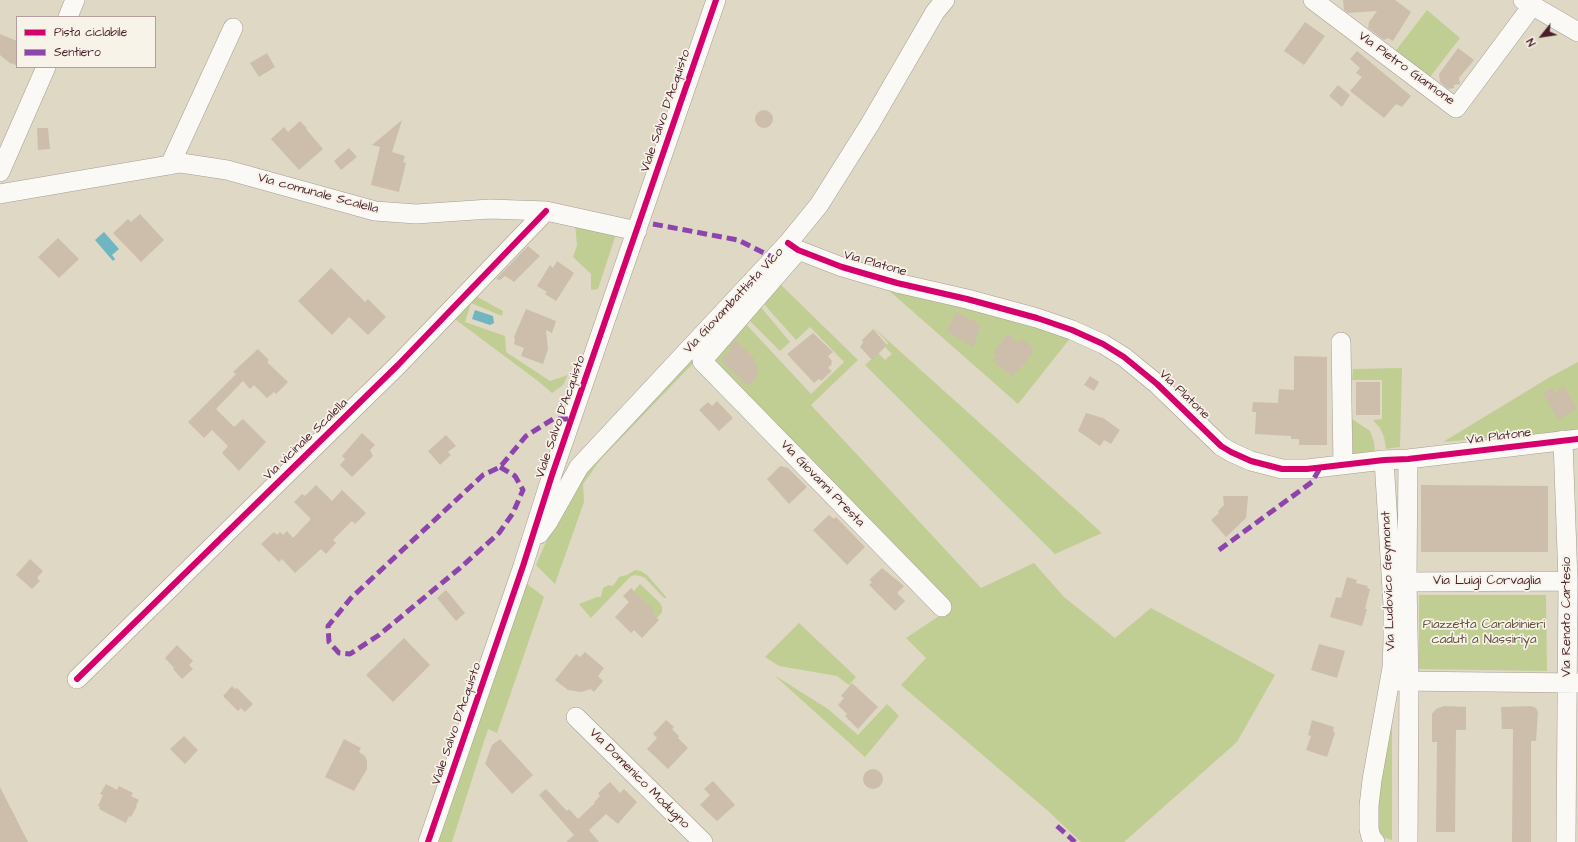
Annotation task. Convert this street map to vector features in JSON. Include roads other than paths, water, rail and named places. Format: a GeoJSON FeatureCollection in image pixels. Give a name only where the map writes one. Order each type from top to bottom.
{"type":"FeatureCollection","features":[{"type":"Feature","properties":{"kind":"street"},"geometry":{"type":"LineString","coordinates":[[68,16],[76,0]]}},
{"type":"Feature","properties":{"kind":"street","name":"Viale Salvo D'Acquisto"},"geometry":{"type":"LineString","coordinates":[[428,842],[552,475],[716,0]]}},
{"type":"Feature","properties":{"kind":"street","name":"Via Giovambattista Vico"},"geometry":{"type":"LineString","coordinates":[[529,546],[548,522],[579,467],[793,247],[870,124],[935,12],[945,0]]}},
{"type":"Feature","properties":{"kind":"street","name":"Via Pietro Giannone"},"geometry":{"type":"LineString","coordinates":[[1313,0],[1456,108],[1527,3]]}},
{"type":"Feature","properties":{"kind":"street"},"geometry":{"type":"LineString","coordinates":[[1527,3],[1578,32]]}},
{"type":"Feature","properties":{"kind":"street"},"geometry":{"type":"LineString","coordinates":[[170,165],[233,28]]}},
{"type":"Feature","properties":{"kind":"street"},"geometry":{"type":"LineString","coordinates":[[0,172],[46,68]]}},
{"type":"Feature","properties":{"kind":"street","name":"Via comunale Scalella"},"geometry":{"type":"LineString","coordinates":[[0,194],[181,163],[227,170],[375,211],[416,214],[490,209],[546,211],[637,231]]}},
{"type":"Feature","properties":{"kind":"street","name":"Via vicinale Scalella"},"geometry":{"type":"LineString","coordinates":[[77,679],[398,365],[546,211]]}},
{"type":"Feature","properties":{"kind":"street","name":"Via Giovanni Presta"},"geometry":{"type":"LineString","coordinates":[[793,247],[702,361],[942,608]]}},
{"type":"Feature","properties":{"kind":"street","name":"Via Platone"},"geometry":{"type":"LineString","coordinates":[[793,247],[842,267],[897,283],[967,299],[1037,318],[1072,330],[1097,341],[1124,357],[1157,384],[1221,446],[1251,461],[1282,469],[1307,469],[1384,460],[1408,459],[1571,440]]}},
{"type":"Feature","properties":{"kind":"street"},"geometry":{"type":"LineString","coordinates":[[1341,342],[1343,465]]}},
{"type":"Feature","properties":{"kind":"street","name":"Via Renato Cartesio"},"geometry":{"type":"LineString","coordinates":[[1566,842],[1572,683],[1568,581],[1571,440]]}},
{"type":"Feature","properties":{"kind":"street","name":"Via Ludovico Geymonat"},"geometry":{"type":"LineString","coordinates":[[1408,459],[1408,842]]}},
{"type":"Feature","properties":{"kind":"street","name":"Via Ludovico Geymonat"},"geometry":{"type":"LineString","coordinates":[[1373,842],[1368,827],[1372,780],[1390,681],[1394,641],[1384,460]]}},
{"type":"Feature","properties":{"kind":"street"},"geometry":{"type":"LineString","coordinates":[[552,475],[568,476],[579,467]]}},
{"type":"Feature","properties":{"kind":"street","name":"Via Luigi Corvaglia"},"geometry":{"type":"LineString","coordinates":[[1407,582],[1568,581]]}},
{"type":"Feature","properties":{"kind":"street"},"geometry":{"type":"LineString","coordinates":[[1390,681],[1572,683]]}},
{"type":"Feature","properties":{"kind":"street","name":"Via Domenico Modugno"},"geometry":{"type":"LineString","coordinates":[[576,717],[703,842]]}},
{"type":"Feature","properties":{"kind":"water"},"geometry":{"type":"Polygon","coordinates":[[[104,232],[119,249],[112,255],[115,259],[113,261],[95,240],[104,232]]]}},
{"type":"Feature","properties":{"kind":"water"},"geometry":{"type":"Polygon","coordinates":[[[475,310],[493,316],[494,323],[490,325],[472,319],[475,310]]]}},
{"type":"Feature","properties":{"kind":"park label","name":"Piazzetta Carabinieri caduti a Nassiriya"},"geometry":{"type":"Point","coordinates":[1484,632]}}]}
